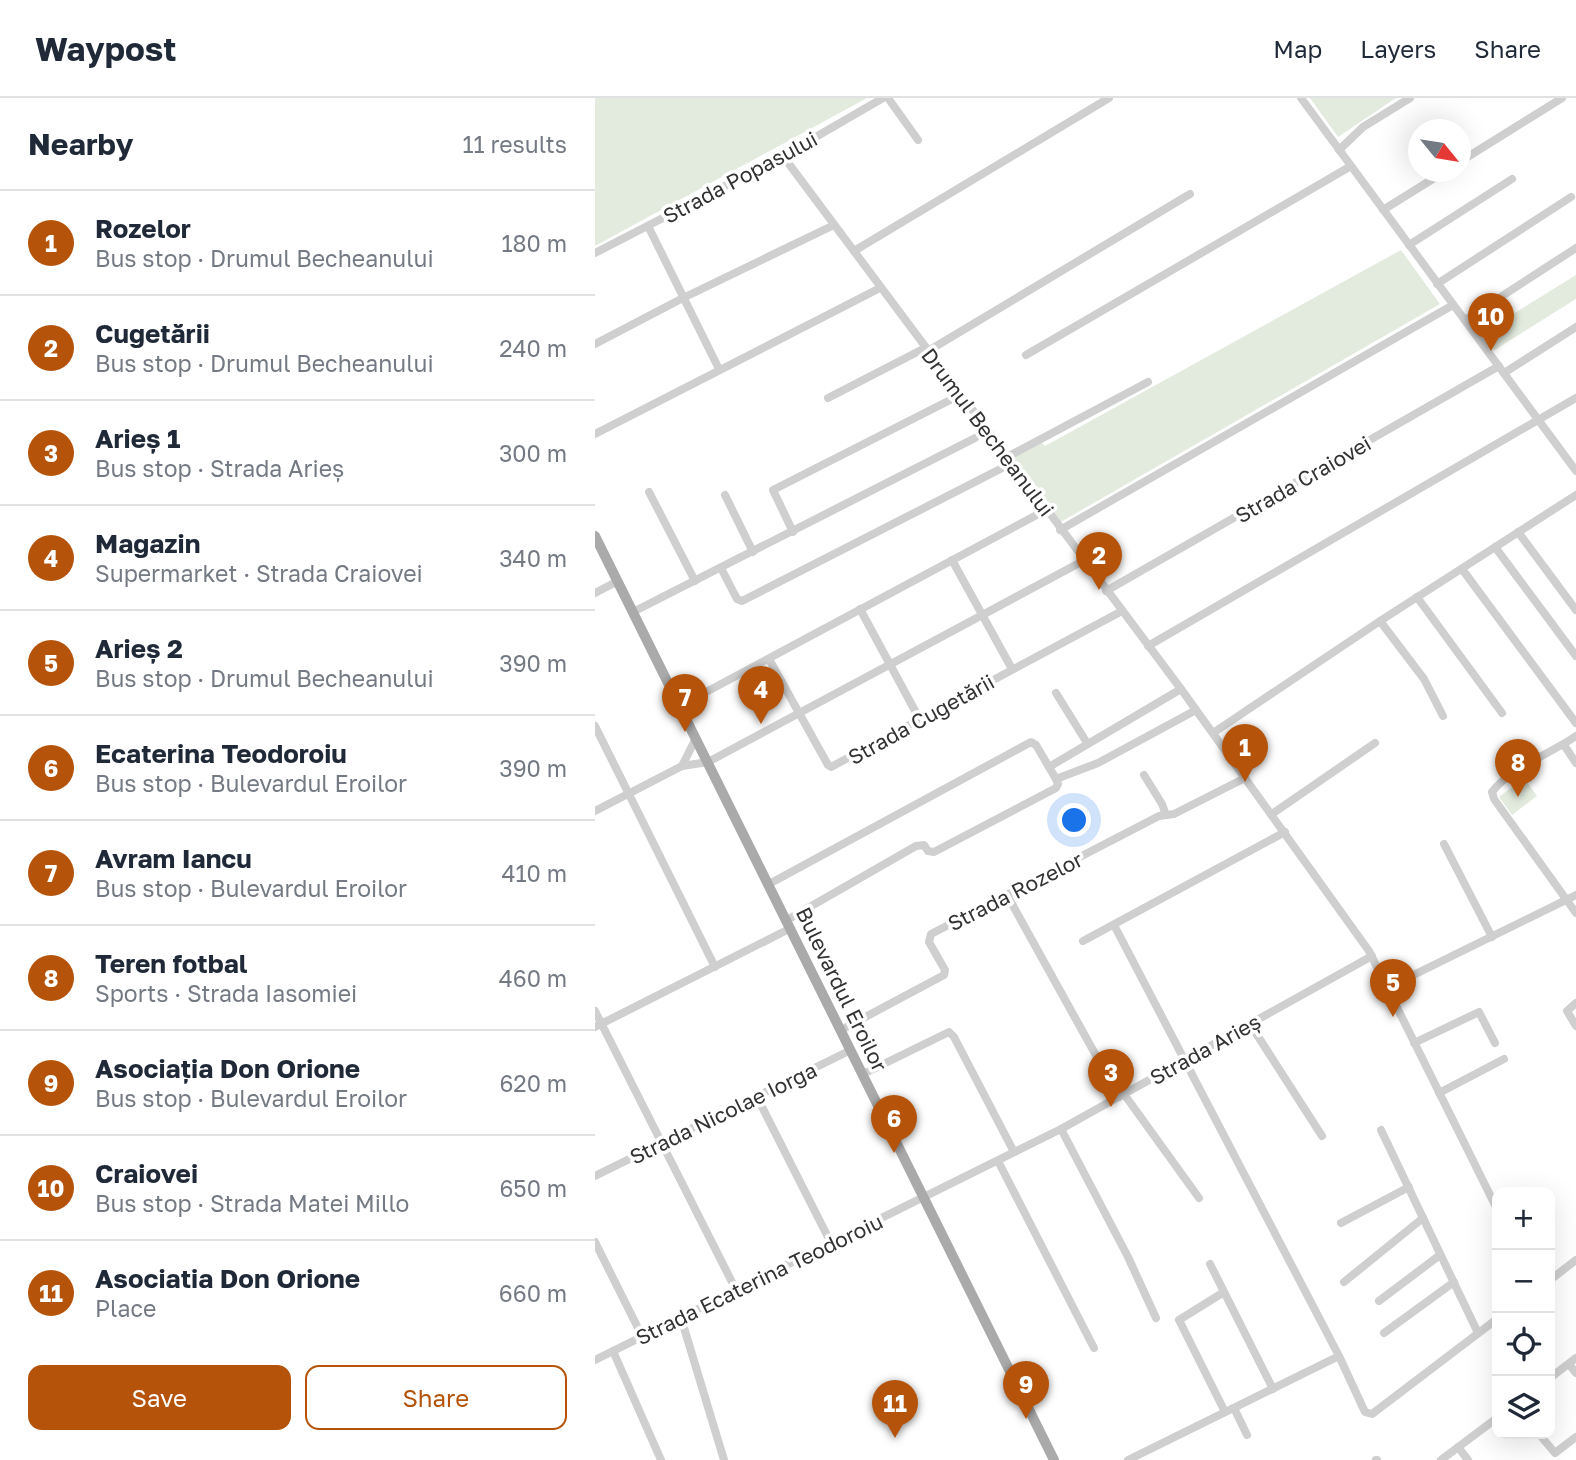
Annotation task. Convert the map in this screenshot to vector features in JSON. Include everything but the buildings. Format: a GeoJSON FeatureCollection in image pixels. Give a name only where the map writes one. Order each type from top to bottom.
{"type":"FeatureCollection","features":[{"type":"Feature","properties":{"kind":"main road","name":"Bulevardul Eroilor"},"geometry":{"type":"LineString","coordinates":[[595,536],[1054,1460]]}},
{"type":"Feature","properties":{"kind":"street","name":"Strada Popasului"},"geometry":{"type":"LineString","coordinates":[[595,253],[783,156],[883,98]]}},
{"type":"Feature","properties":{"kind":"street"},"geometry":{"type":"LineString","coordinates":[[888,98],[918,140]]}},
{"type":"Feature","properties":{"kind":"street"},"geometry":{"type":"LineString","coordinates":[[854,251],[1109,98]]}},
{"type":"Feature","properties":{"kind":"street"},"geometry":{"type":"LineString","coordinates":[[1301,98],[1576,471]]}},
{"type":"Feature","properties":{"kind":"street"},"geometry":{"type":"LineString","coordinates":[[1339,150],[1363,127],[1410,98]]}},
{"type":"Feature","properties":{"kind":"street"},"geometry":{"type":"LineString","coordinates":[[1471,155],[1562,98]]}},
{"type":"Feature","properties":{"kind":"street","name":"Drumul Becheanului"},"geometry":{"type":"LineString","coordinates":[[783,156],[1181,689],[1372,956],[1492,1199]]}},
{"type":"Feature","properties":{"kind":"street"},"geometry":{"type":"LineString","coordinates":[[1026,355],[1351,166]]}},
{"type":"Feature","properties":{"kind":"street"},"geometry":{"type":"LineString","coordinates":[[1409,245],[1511,179]]}},
{"type":"Feature","properties":{"kind":"street"},"geometry":{"type":"LineString","coordinates":[[1383,210],[1428,182]]}},
{"type":"Feature","properties":{"kind":"street"},"geometry":{"type":"LineString","coordinates":[[828,398],[926,349],[1190,194]]}},
{"type":"Feature","properties":{"kind":"street"},"geometry":{"type":"LineString","coordinates":[[1437,284],[1571,197]]}},
{"type":"Feature","properties":{"kind":"street"},"geometry":{"type":"LineString","coordinates":[[595,344],[834,225]]}},
{"type":"Feature","properties":{"kind":"street"},"geometry":{"type":"LineString","coordinates":[[648,226],[719,369]]}},
{"type":"Feature","properties":{"kind":"street"},"geometry":{"type":"LineString","coordinates":[[1465,320],[1576,248]]}},
{"type":"Feature","properties":{"kind":"street"},"geometry":{"type":"LineString","coordinates":[[595,433],[880,288]]}},
{"type":"Feature","properties":{"kind":"street"},"geometry":{"type":"LineString","coordinates":[[1060,530],[1453,305]]}},
{"type":"Feature","properties":{"kind":"street","name":"Strada Craiovei"},"geometry":{"type":"LineString","coordinates":[[1106,591],[1576,327]]}},
{"type":"Feature","properties":{"kind":"street"},"geometry":{"type":"LineString","coordinates":[[722,568],[737,599],[742,601],[1010,460],[1148,382]]}},
{"type":"Feature","properties":{"kind":"street"},"geometry":{"type":"LineString","coordinates":[[793,532],[772,490],[960,394]]}},
{"type":"Feature","properties":{"kind":"street"},"geometry":{"type":"LineString","coordinates":[[1148,646],[1576,398]]}},
{"type":"Feature","properties":{"kind":"street"},"geometry":{"type":"LineString","coordinates":[[633,612],[975,438]]}},
{"type":"Feature","properties":{"kind":"street"},"geometry":{"type":"LineString","coordinates":[[649,492],[695,581]]}},
{"type":"Feature","properties":{"kind":"street"},"geometry":{"type":"LineString","coordinates":[[725,495],[753,552]]}},
{"type":"Feature","properties":{"kind":"street"},"geometry":{"type":"LineString","coordinates":[[1213,733],[1576,495]]}},
{"type":"Feature","properties":{"kind":"street"},"geometry":{"type":"LineString","coordinates":[[680,706],[1046,510]]}},
{"type":"Feature","properties":{"kind":"street"},"geometry":{"type":"LineString","coordinates":[[1518,532],[1576,610]]}},
{"type":"Feature","properties":{"kind":"street"},"geometry":{"type":"LineString","coordinates":[[1495,547],[1576,656]]}},
{"type":"Feature","properties":{"kind":"street"},"geometry":{"type":"LineString","coordinates":[[952,560],[1012,669]]}},
{"type":"Feature","properties":{"kind":"street"},"geometry":{"type":"LineString","coordinates":[[595,811],[682,766],[708,762],[1083,561]]}},
{"type":"Feature","properties":{"kind":"street"},"geometry":{"type":"LineString","coordinates":[[1462,569],[1576,723]]}},
{"type":"Feature","properties":{"kind":"street"},"geometry":{"type":"LineString","coordinates":[[595,593],[618,581]]}},
{"type":"Feature","properties":{"kind":"street"},"geometry":{"type":"LineString","coordinates":[[1417,597],[1502,713]]}},
{"type":"Feature","properties":{"kind":"street"},"geometry":{"type":"LineString","coordinates":[[860,609],[920,720]]}},
{"type":"Feature","properties":{"kind":"street","name":"Strada Cugetării"},"geometry":{"type":"LineString","coordinates":[[769,659],[831,766],[1122,611]]}},
{"type":"Feature","properties":{"kind":"street"},"geometry":{"type":"LineString","coordinates":[[1378,623],[1410,670]]}},
{"type":"Feature","properties":{"kind":"street"},"geometry":{"type":"LineString","coordinates":[[1378,623],[1424,679],[1443,716]]}},
{"type":"Feature","properties":{"kind":"street"},"geometry":{"type":"LineString","coordinates":[[1049,767],[1181,689]]}},
{"type":"Feature","properties":{"kind":"street"},"geometry":{"type":"LineString","coordinates":[[1056,693],[1087,743]]}},
{"type":"Feature","properties":{"kind":"street"},"geometry":{"type":"LineString","coordinates":[[1056,779],[1098,763],[1196,710]]}},
{"type":"Feature","properties":{"kind":"street"},"geometry":{"type":"LineString","coordinates":[[595,726],[715,967]]}},
{"type":"Feature","properties":{"kind":"street"},"geometry":{"type":"LineString","coordinates":[[1576,736],[1564,745],[1545,752],[1493,789],[1494,799],[1576,913]]}},
{"type":"Feature","properties":{"kind":"street"},"geometry":{"type":"LineString","coordinates":[[682,766],[696,738]]}},
{"type":"Feature","properties":{"kind":"street"},"geometry":{"type":"LineString","coordinates":[[598,1025],[715,967],[916,846],[924,845],[928,851],[934,852],[1006,816],[1056,788],[1058,784],[1036,745],[1031,742],[769,884]]}},
{"type":"Feature","properties":{"kind":"street"},"geometry":{"type":"LineString","coordinates":[[1272,814],[1375,743]]}},
{"type":"Feature","properties":{"kind":"street"},"geometry":{"type":"LineString","coordinates":[[1564,745],[1576,763]]}},
{"type":"Feature","properties":{"kind":"street"},"geometry":{"type":"LineString","coordinates":[[1144,775],[1163,804],[1166,815]]}},
{"type":"Feature","properties":{"kind":"street","name":"Strada Rozelor"},"geometry":{"type":"LineString","coordinates":[[841,1030],[944,975],[946,970],[928,938],[1159,816],[1174,814],[1245,778]]}},
{"type":"Feature","properties":{"kind":"street"},"geometry":{"type":"LineString","coordinates":[[1083,942],[1285,832]]}},
{"type":"Feature","properties":{"kind":"street"},"geometry":{"type":"LineString","coordinates":[[1444,844],[1492,937]]}},
{"type":"Feature","properties":{"kind":"street"},"geometry":{"type":"LineString","coordinates":[[1007,895],[1122,1096],[1199,1198]]}},
{"type":"Feature","properties":{"kind":"street"},"geometry":{"type":"LineString","coordinates":[[1387,988],[1576,895]]}},
{"type":"Feature","properties":{"kind":"street"},"geometry":{"type":"LineString","coordinates":[[1114,925],[1339,1356],[1365,1412],[1369,1414],[1492,1323]]}},
{"type":"Feature","properties":{"kind":"street","name":"Strada Arieș"},"geometry":{"type":"LineString","coordinates":[[924,1198],[1061,1129],[1372,956]]}},
{"type":"Feature","properties":{"kind":"street"},"geometry":{"type":"LineString","coordinates":[[1576,1003],[1567,1011],[1576,1026]]}},
{"type":"Feature","properties":{"kind":"street"},"geometry":{"type":"LineString","coordinates":[[595,1011],[598,1025],[736,1290]]}},
{"type":"Feature","properties":{"kind":"street"},"geometry":{"type":"LineString","coordinates":[[1414,1043],[1479,1012],[1496,1043]]}},
{"type":"Feature","properties":{"kind":"street"},"geometry":{"type":"LineString","coordinates":[[1250,1024],[1322,1136]]}},
{"type":"Feature","properties":{"kind":"street"},"geometry":{"type":"LineString","coordinates":[[863,1074],[949,1032],[1014,1152]]}},
{"type":"Feature","properties":{"kind":"street","name":"Strada Nicolae Iorga"},"geometry":{"type":"LineString","coordinates":[[595,1176],[851,1050]]}},
{"type":"Feature","properties":{"kind":"street"},"geometry":{"type":"LineString","coordinates":[[1439,1093],[1504,1059]]}},
{"type":"Feature","properties":{"kind":"street"},"geometry":{"type":"LineString","coordinates":[[757,1097],[831,1243]]}},
{"type":"Feature","properties":{"kind":"street"},"geometry":{"type":"LineString","coordinates":[[1061,1129],[1128,1257],[1156,1318]]}},
{"type":"Feature","properties":{"kind":"street"},"geometry":{"type":"LineString","coordinates":[[1381,1130],[1478,1333]]}},
{"type":"Feature","properties":{"kind":"street"},"geometry":{"type":"LineString","coordinates":[[999,1161],[1094,1348]]}},
{"type":"Feature","properties":{"kind":"street"},"geometry":{"type":"LineString","coordinates":[[1341,1223],[1409,1187]]}},
{"type":"Feature","properties":{"kind":"street","name":"Strada Ecaterina Teodoroiu"},"geometry":{"type":"LineString","coordinates":[[595,1360],[924,1198]]}},
{"type":"Feature","properties":{"kind":"street"},"geometry":{"type":"LineString","coordinates":[[1344,1282],[1423,1218]]}},
{"type":"Feature","properties":{"kind":"street"},"geometry":{"type":"LineString","coordinates":[[595,1242],[642,1336]]}},
{"type":"Feature","properties":{"kind":"street"},"geometry":{"type":"LineString","coordinates":[[1380,1301],[1440,1255]]}},
{"type":"Feature","properties":{"kind":"street"},"geometry":{"type":"LineString","coordinates":[[1555,1276],[1576,1260]]}},
{"type":"Feature","properties":{"kind":"street"},"geometry":{"type":"LineString","coordinates":[[1210,1264],[1273,1389]]}},
{"type":"Feature","properties":{"kind":"street"},"geometry":{"type":"LineString","coordinates":[[1384,1333],[1454,1282]]}},
{"type":"Feature","properties":{"kind":"street"},"geometry":{"type":"LineString","coordinates":[[1224,1292],[1179,1320],[1247,1435]]}},
{"type":"Feature","properties":{"kind":"street"},"geometry":{"type":"LineString","coordinates":[[681,1318],[724,1460]]}},
{"type":"Feature","properties":{"kind":"street"},"geometry":{"type":"LineString","coordinates":[[614,1351],[661,1460]]}},
{"type":"Feature","properties":{"kind":"street"},"geometry":{"type":"LineString","coordinates":[[1128,1460],[1339,1356]]}},
{"type":"Feature","properties":{"kind":"street"},"geometry":{"type":"LineString","coordinates":[[1553,1376],[1572,1361],[1576,1373]]}},
{"type":"Feature","properties":{"kind":"street"},"geometry":{"type":"LineString","coordinates":[[1441,1460],[1492,1422]]}},
{"type":"Feature","properties":{"kind":"street"},"geometry":{"type":"LineString","coordinates":[[1543,1439],[1555,1453],[1576,1437]]}},
{"type":"Feature","properties":{"kind":"street"},"geometry":{"type":"LineString","coordinates":[[1458,1447],[1468,1460]]}},
{"type":"Feature","properties":{"kind":"shaded area"},"geometry":{"type":"Polygon","coordinates":[[[595,98],[867,98],[595,246],[595,98]]]}},
{"type":"Feature","properties":{"kind":"shaded area"},"geometry":{"type":"Polygon","coordinates":[[[1310,98],[1396,98],[1338,137],[1310,98]]]}},
{"type":"Feature","properties":{"kind":"shaded area"},"geometry":{"type":"Polygon","coordinates":[[[1401,250],[1440,304],[1059,523],[1008,457],[1040,440],[1045,446],[1401,250]]]}},
{"type":"Feature","properties":{"kind":"shaded area"},"geometry":{"type":"Polygon","coordinates":[[[1576,275],[1576,299],[1493,351],[1481,334],[1576,275]]]}},
{"type":"Feature","properties":{"kind":"shaded area"},"geometry":{"type":"Polygon","coordinates":[[[1524,778],[1537,796],[1512,815],[1499,797],[1524,778]]]}},
{"type":"Feature","properties":{"kind":"place","name":"Craiovei"},"geometry":{"type":"Point","coordinates":[1491,351]}},
{"type":"Feature","properties":{"kind":"place","name":"Cugetării"},"geometry":{"type":"Point","coordinates":[1099,590]}},
{"type":"Feature","properties":{"kind":"place","name":"Magazin"},"geometry":{"type":"Point","coordinates":[761,724]}},
{"type":"Feature","properties":{"kind":"place","name":"Avram Iancu"},"geometry":{"type":"Point","coordinates":[685,732]}},
{"type":"Feature","properties":{"kind":"place","name":"Rozelor"},"geometry":{"type":"Point","coordinates":[1245,782]}},
{"type":"Feature","properties":{"kind":"place","name":"Teren fotbal"},"geometry":{"type":"Point","coordinates":[1518,797]}},
{"type":"Feature","properties":{"kind":"place","name":"Arieș 2"},"geometry":{"type":"Point","coordinates":[1393,1017]}},
{"type":"Feature","properties":{"kind":"place","name":"Arieș 1"},"geometry":{"type":"Point","coordinates":[1111,1107]}},
{"type":"Feature","properties":{"kind":"place","name":"Ecaterina Teodoroiu"},"geometry":{"type":"Point","coordinates":[894,1153]}},
{"type":"Feature","properties":{"kind":"place","name":"Asociația Don Orione"},"geometry":{"type":"Point","coordinates":[1026,1419]}},
{"type":"Feature","properties":{"kind":"place","name":"Asociatia Don Orione"},"geometry":{"type":"Point","coordinates":[895,1438]}}]}
